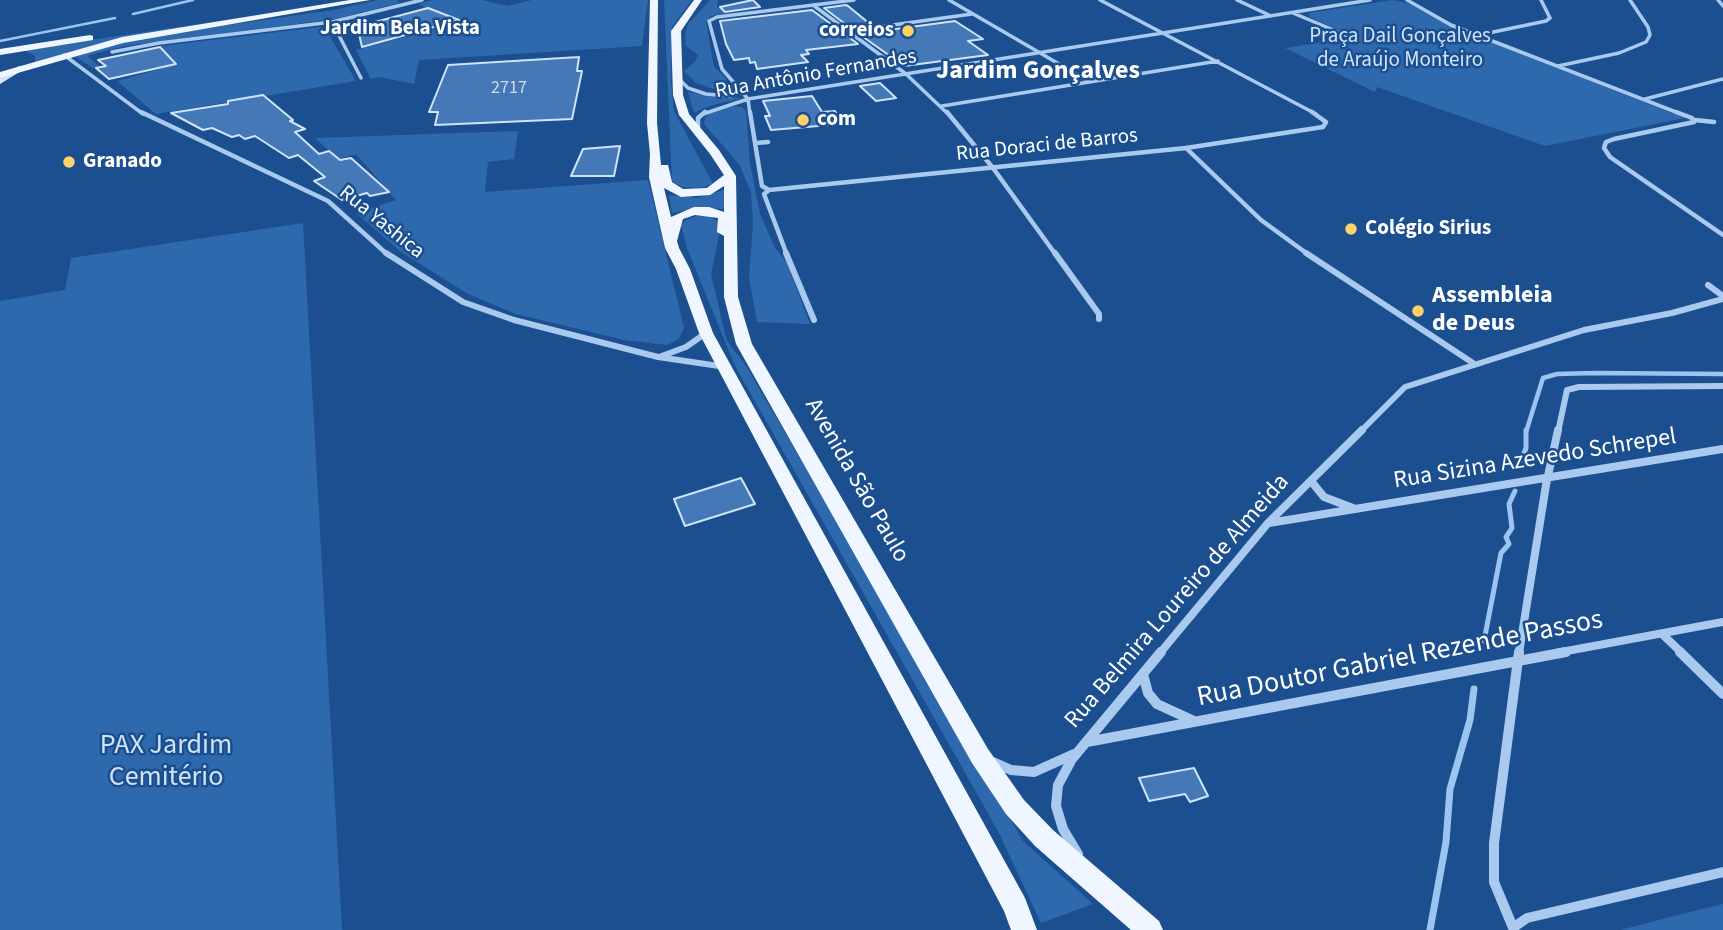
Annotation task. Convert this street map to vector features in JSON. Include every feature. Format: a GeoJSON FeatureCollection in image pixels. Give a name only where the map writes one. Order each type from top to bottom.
{"type":"FeatureCollection","features":[{"type":"Feature","properties":{"kind":"main road"},"geometry":{"type":"LineString","coordinates":[[0,52],[336,0]]}},
{"type":"Feature","properties":{"kind":"main road"},"geometry":{"type":"LineString","coordinates":[[0,81],[141,36],[366,0]]}},
{"type":"Feature","properties":{"kind":"main road"},"geometry":{"type":"LineString","coordinates":[[653,134],[661,139],[666,184],[673,190],[695,194],[710,191],[730,176],[680,106],[676,74],[676,30],[698,0]]}},
{"type":"Feature","properties":{"kind":"main road"},"geometry":{"type":"LineString","coordinates":[[655,2],[653,134],[656,177],[672,248],[683,269],[706,333],[1016,907],[1024,930]]}},
{"type":"Feature","properties":{"kind":"main road"},"geometry":{"type":"LineString","coordinates":[[0,52],[26,57],[26,64],[22,68],[0,81]]}},
{"type":"Feature","properties":{"kind":"main road"},"geometry":{"type":"LineString","coordinates":[[0,75],[68,58]]}},
{"type":"Feature","properties":{"kind":"main road","name":"Avenida São Paulo"},"geometry":{"type":"LineString","coordinates":[[730,176],[731,297],[744,344],[980,756],[1015,807],[1044,838],[1150,930]]}},
{"type":"Feature","properties":{"kind":"main road"},"geometry":{"type":"LineString","coordinates":[[672,248],[673,225],[677,217],[703,211],[725,216],[721,288],[731,297]]}},
{"type":"Feature","properties":{"kind":"street"},"geometry":{"type":"LineString","coordinates":[[405,0],[413,3]]}},
{"type":"Feature","properties":{"kind":"street"},"geometry":{"type":"LineString","coordinates":[[112,52],[159,43],[332,22],[422,0]]}},
{"type":"Feature","properties":{"kind":"street"},"geometry":{"type":"LineString","coordinates":[[814,320],[764,194],[769,190],[762,186],[748,99],[722,69],[709,24],[711,18],[854,0]]}},
{"type":"Feature","properties":{"kind":"street"},"geometry":{"type":"LineString","coordinates":[[949,0],[1091,83]]}},
{"type":"Feature","properties":{"kind":"street"},"geometry":{"type":"LineString","coordinates":[[1100,0],[1218,61]]}},
{"type":"Feature","properties":{"kind":"street"},"geometry":{"type":"LineString","coordinates":[[1237,0],[1272,16]]}},
{"type":"Feature","properties":{"kind":"street","name":"Rua Antônio Fernandes"},"geometry":{"type":"LineString","coordinates":[[698,131],[698,118],[706,111],[748,99],[1370,0]]}},
{"type":"Feature","properties":{"kind":"street"},"geometry":{"type":"LineString","coordinates":[[1407,0],[1434,17],[1478,35],[1694,119],[1714,122]]}},
{"type":"Feature","properties":{"kind":"street"},"geometry":{"type":"LineString","coordinates":[[1478,35],[1546,21],[1550,18],[1541,0]]}},
{"type":"Feature","properties":{"kind":"street"},"geometry":{"type":"LineString","coordinates":[[1558,66],[1619,53],[1646,42],[1650,35],[1648,27],[1630,0]]}},
{"type":"Feature","properties":{"kind":"street"},"geometry":{"type":"LineString","coordinates":[[1718,0],[1723,6]]}},
{"type":"Feature","properties":{"kind":"street"},"geometry":{"type":"LineString","coordinates":[[813,5],[906,74],[942,106],[993,168],[1099,314],[1099,319]]}},
{"type":"Feature","properties":{"kind":"street"},"geometry":{"type":"LineString","coordinates":[[1292,12],[1350,37]]}},
{"type":"Feature","properties":{"kind":"street"},"geometry":{"type":"LineString","coordinates":[[849,32],[973,14]]}},
{"type":"Feature","properties":{"kind":"street"},"geometry":{"type":"LineString","coordinates":[[332,22],[361,78]]}},
{"type":"Feature","properties":{"kind":"street","name":"Rua Yashica"},"geometry":{"type":"LineString","coordinates":[[68,58],[142,113],[328,201],[389,256],[463,302],[514,320],[658,357],[727,368]]}},
{"type":"Feature","properties":{"kind":"street"},"geometry":{"type":"LineString","coordinates":[[942,106],[1218,61]]}},
{"type":"Feature","properties":{"kind":"street","name":"Rua Doraci de Barros"},"geometry":{"type":"LineString","coordinates":[[769,190],[1186,148],[1323,127],[1326,122],[1322,117],[1218,61]]}},
{"type":"Feature","properties":{"kind":"street","name":"Rua Antônio Fernandes"},"geometry":{"type":"LineString","coordinates":[[676,74],[683,85],[697,92],[729,96],[744,92]]}},
{"type":"Feature","properties":{"kind":"street"},"geometry":{"type":"LineString","coordinates":[[1644,99],[1723,79]]}},
{"type":"Feature","properties":{"kind":"street"},"geometry":{"type":"LineString","coordinates":[[1669,109],[1679,119],[1671,127]]}},
{"type":"Feature","properties":{"kind":"street"},"geometry":{"type":"LineString","coordinates":[[1704,117],[1614,139],[1606,142],[1604,148],[1610,156],[1723,235]]}},
{"type":"Feature","properties":{"kind":"street"},"geometry":{"type":"LineString","coordinates":[[756,143],[768,142]]}},
{"type":"Feature","properties":{"kind":"street"},"geometry":{"type":"LineString","coordinates":[[1186,148],[1261,220],[1287,240],[1372,299],[1473,363]]}},
{"type":"Feature","properties":{"kind":"street"},"geometry":{"type":"LineString","coordinates":[[1708,285],[1723,298]]}},
{"type":"Feature","properties":{"kind":"street","name":"Rua Belmira Loureiro de Almeida"},"geometry":{"type":"LineString","coordinates":[[1106,891],[1068,841],[1056,806],[1058,785],[1077,752],[1268,523],[1405,387],[1473,363],[1584,330],[1723,298]]}},
{"type":"Feature","properties":{"kind":"street"},"geometry":{"type":"LineString","coordinates":[[658,357],[686,346],[706,333]]}},
{"type":"Feature","properties":{"kind":"street"},"geometry":{"type":"LineString","coordinates":[[1723,386],[1578,387],[1567,390],[1548,477],[1518,661],[1494,843],[1494,882],[1514,929],[1527,918],[1723,872]]}},
{"type":"Feature","properties":{"kind":"street","name":"Rua Sizina Azevedo Schrepel"},"geometry":{"type":"LineString","coordinates":[[1268,523],[1723,449]]}},
{"type":"Feature","properties":{"kind":"street"},"geometry":{"type":"LineString","coordinates":[[1311,481],[1324,497],[1354,509]]}},
{"type":"Feature","properties":{"kind":"street","name":"Rua Doutor Gabriel Rezende Passos"},"geometry":{"type":"LineString","coordinates":[[1086,742],[1723,622]]}},
{"type":"Feature","properties":{"kind":"street"},"geometry":{"type":"LineString","coordinates":[[1662,634],[1723,694]]}},
{"type":"Feature","properties":{"kind":"street"},"geometry":{"type":"LineString","coordinates":[[1143,674],[1148,693],[1157,704],[1195,722]]}},
{"type":"Feature","properties":{"kind":"street","name":"Rua Belmira Loureiro de Almeida"},"geometry":{"type":"LineString","coordinates":[[980,756],[1011,770],[1034,772],[1077,752]]}},
{"type":"Feature","properties":{"kind":"green space"},"geometry":{"type":"Polygon","coordinates":[[[378,0],[397,0],[399,3],[335,19],[124,46],[87,56],[100,67],[93,68],[76,57],[100,48],[158,35],[334,10],[378,0]]]}},
{"type":"Feature","properties":{"kind":"green space"},"geometry":{"type":"Polygon","coordinates":[[[433,0],[482,0],[507,6],[532,0],[648,0],[642,46],[419,60],[414,84],[379,77],[371,79],[356,50],[460,22],[418,4],[433,0]]]}},
{"type":"Feature","properties":{"kind":"green space"},"geometry":{"type":"Polygon","coordinates":[[[664,0],[692,0],[672,27],[671,82],[674,111],[713,184],[701,188],[682,187],[672,181],[664,0]]]}},
{"type":"Feature","properties":{"kind":"green space"},"geometry":{"type":"Polygon","coordinates":[[[710,0],[718,0],[717,7],[726,13],[711,16],[706,22],[714,67],[725,77],[728,86],[716,90],[696,83],[684,71],[695,62],[698,55],[686,46],[688,24],[710,0]]]}},
{"type":"Feature","properties":{"kind":"green space","name":"Praça Dail Gonçalves de Araújo Monteiro"},"geometry":{"type":"Polygon","coordinates":[[[1393,0],[1409,4],[1457,29],[1685,118],[1545,146],[1377,87],[1375,92],[1285,48],[1356,37],[1309,17],[1309,13],[1393,0]]]}},
{"type":"Feature","properties":{"kind":"green space"},"geometry":{"type":"Polygon","coordinates":[[[258,15],[119,39],[35,63],[35,56],[24,50],[258,15]]]}},
{"type":"Feature","properties":{"kind":"green space"},"geometry":{"type":"Polygon","coordinates":[[[325,28],[356,81],[156,114],[117,81],[178,64],[161,46],[325,28]]]}},
{"type":"Feature","properties":{"kind":"green space"},"geometry":{"type":"Polygon","coordinates":[[[688,92],[742,98],[709,106],[694,113],[688,92]]]}},
{"type":"Feature","properties":{"kind":"green space"},"geometry":{"type":"Polygon","coordinates":[[[726,106],[742,107],[746,111],[750,164],[760,214],[775,248],[786,261],[810,324],[757,322],[749,278],[753,223],[751,192],[739,164],[704,124],[711,111],[726,106]]]}},
{"type":"Feature","properties":{"kind":"green space"},"geometry":{"type":"Polygon","coordinates":[[[518,131],[514,159],[488,162],[485,192],[648,180],[684,328],[679,339],[667,345],[624,340],[516,314],[468,294],[401,252],[356,213],[396,200],[356,154],[338,159],[315,138],[518,131]]]}},
{"type":"Feature","properties":{"kind":"green space"},"geometry":{"type":"Polygon","coordinates":[[[726,189],[724,209],[700,208],[672,213],[669,195],[697,198],[726,189]]]}},
{"type":"Feature","properties":{"kind":"green space"},"geometry":{"type":"Polygon","coordinates":[[[698,215],[711,217],[721,224],[711,275],[727,341],[746,366],[1023,841],[1093,904],[1041,923],[998,831],[735,366],[687,248],[681,225],[698,215]]]}},
{"type":"Feature","properties":{"kind":"green space","name":"PAX Jardim Cemitério"},"geometry":{"type":"Polygon","coordinates":[[[303,223],[342,930],[0,930],[0,301],[65,290],[71,258],[303,223]]]}},
{"type":"Feature","properties":{"kind":"green space"},"geometry":{"type":"Polygon","coordinates":[[[1723,904],[1723,930],[1620,930],[1678,915],[1723,904]]]}},
{"type":"Feature","properties":{"kind":"building"},"geometry":{"type":"Polygon","coordinates":[[[753,0],[760,7],[725,12],[720,7],[753,0]]]}},
{"type":"Feature","properties":{"kind":"building"},"geometry":{"type":"Polygon","coordinates":[[[846,5],[870,24],[849,27],[824,8],[846,5]]]}},
{"type":"Feature","properties":{"kind":"building"},"geometry":{"type":"Polygon","coordinates":[[[428,8],[459,20],[362,47],[359,34],[369,31],[360,26],[428,8]]]}},
{"type":"Feature","properties":{"kind":"building"},"geometry":{"type":"Polygon","coordinates":[[[812,10],[858,44],[806,50],[809,54],[801,55],[808,62],[757,69],[755,62],[750,63],[749,58],[734,60],[726,44],[720,21],[812,10]]]}},
{"type":"Feature","properties":{"kind":"building"},"geometry":{"type":"Polygon","coordinates":[[[955,21],[983,39],[968,41],[988,55],[904,66],[859,34],[955,21]]]}},
{"type":"Feature","properties":{"kind":"building"},"geometry":{"type":"Polygon","coordinates":[[[160,47],[176,64],[109,79],[96,68],[106,66],[98,60],[160,47]]]}},
{"type":"Feature","properties":{"kind":"building"},"geometry":{"type":"Polygon","coordinates":[[[579,57],[577,71],[582,71],[572,119],[435,125],[438,112],[429,112],[448,65],[579,57]]]}},
{"type":"Feature","properties":{"kind":"building"},"geometry":{"type":"Polygon","coordinates":[[[880,83],[896,98],[876,101],[860,86],[880,83]]]}},
{"type":"Feature","properties":{"kind":"building"},"geometry":{"type":"Polygon","coordinates":[[[263,95],[293,120],[290,121],[305,129],[295,132],[319,154],[329,151],[340,160],[351,158],[389,192],[370,196],[367,193],[342,200],[314,181],[325,177],[298,155],[289,158],[255,136],[245,139],[239,135],[232,137],[212,128],[203,130],[171,113],[228,104],[228,101],[263,95]]]}},
{"type":"Feature","properties":{"kind":"building"},"geometry":{"type":"Polygon","coordinates":[[[812,96],[822,112],[835,111],[842,124],[771,130],[765,116],[770,116],[763,101],[812,96]]]}},
{"type":"Feature","properties":{"kind":"building"},"geometry":{"type":"Polygon","coordinates":[[[620,146],[614,176],[571,176],[583,149],[620,146]]]}},
{"type":"Feature","properties":{"kind":"building"},"geometry":{"type":"Polygon","coordinates":[[[741,478],[755,504],[685,526],[674,499],[741,478]]]}},
{"type":"Feature","properties":{"kind":"building"},"geometry":{"type":"Polygon","coordinates":[[[1194,768],[1208,796],[1190,802],[1185,794],[1149,801],[1139,778],[1194,768]]]}},
{"type":"Feature","properties":{"kind":"waterway"},"geometry":{"type":"LineString","coordinates":[[133,14],[193,0]]}},
{"type":"Feature","properties":{"kind":"waterway"},"geometry":{"type":"LineString","coordinates":[[0,41],[115,18]]}},
{"type":"Feature","properties":{"kind":"waterway"},"geometry":{"type":"LineString","coordinates":[[1526,432],[1543,378],[1557,374],[1595,373],[1723,374]]}},
{"type":"Feature","properties":{"kind":"waterway"},"geometry":{"type":"LineString","coordinates":[[1521,461],[1526,448],[1526,432]]}},
{"type":"Feature","properties":{"kind":"waterway"},"geometry":{"type":"LineString","coordinates":[[1484,641],[1501,553],[1509,544],[1506,537],[1512,528],[1509,504],[1515,491]]}},
{"type":"Feature","properties":{"kind":"waterway"},"geometry":{"type":"LineString","coordinates":[[1430,930],[1446,842],[1450,789],[1470,720],[1474,689]]}},
{"type":"Feature","properties":{"kind":"place","name":"correios"},"geometry":{"type":"Point","coordinates":[908,31]}},
{"type":"Feature","properties":{"kind":"place","name":"com"},"geometry":{"type":"Point","coordinates":[803,120]}},
{"type":"Feature","properties":{"kind":"place","name":"Granado"},"geometry":{"type":"Point","coordinates":[69,162]}},
{"type":"Feature","properties":{"kind":"place","name":"Colégio Sirius"},"geometry":{"type":"Point","coordinates":[1351,229]}},
{"type":"Feature","properties":{"kind":"place","name":"Assembleia de Deus"},"geometry":{"type":"Point","coordinates":[1418,311]}},
{"type":"Feature","properties":{"kind":"district","name":"Jardim Bela Vista"},"geometry":{"type":"Point","coordinates":[400,29]}},
{"type":"Feature","properties":{"kind":"district","name":"Jardim Gonçalves"},"geometry":{"type":"Point","coordinates":[1038,72]}}]}
